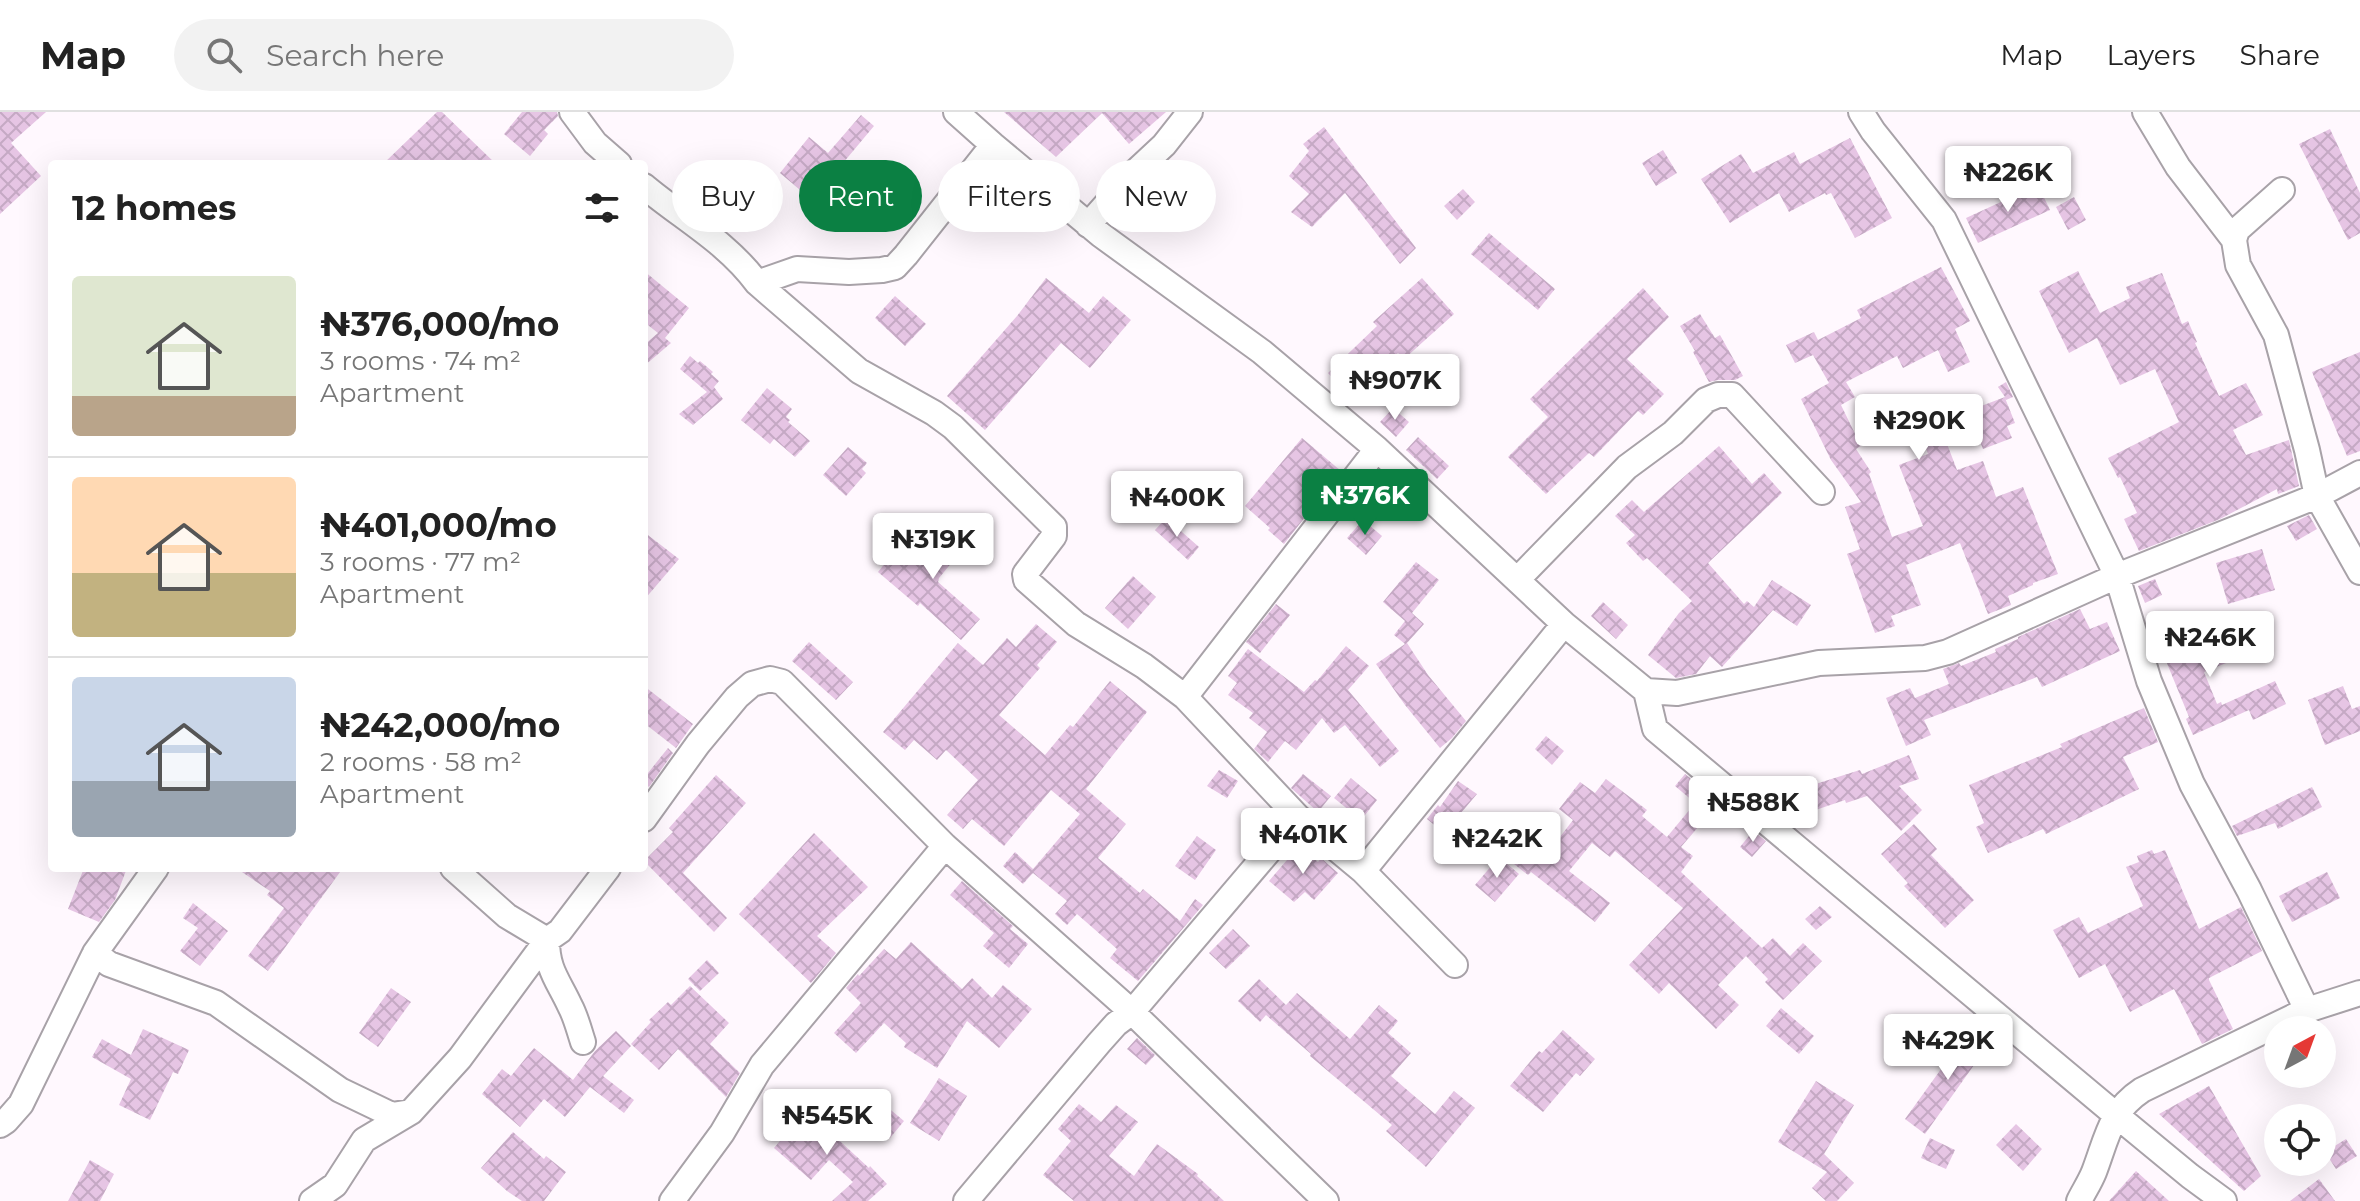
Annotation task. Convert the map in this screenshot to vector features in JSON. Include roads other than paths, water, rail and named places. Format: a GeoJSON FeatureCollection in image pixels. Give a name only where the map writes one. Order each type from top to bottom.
{"type":"FeatureCollection","features":[{"type":"Feature","properties":{"kind":"street"},"geometry":{"type":"LineString","coordinates":[[572,112],[595,143],[614,160]]}},
{"type":"Feature","properties":{"kind":"street"},"geometry":{"type":"LineString","coordinates":[[956,112],[1088,225],[1262,352],[1377,449],[1564,624],[1646,691],[1677,693],[1819,663],[1936,655],[2117,576],[2317,496],[2360,473]]}},
{"type":"Feature","properties":{"kind":"street"},"geometry":{"type":"LineString","coordinates":[[1088,225],[1135,172],[1164,145],[1190,112]]}},
{"type":"Feature","properties":{"kind":"street"},"geometry":{"type":"LineString","coordinates":[[1861,112],[1944,220],[2117,576],[2149,681],[2192,784],[2249,890],[2307,1010]]}},
{"type":"Feature","properties":{"kind":"street"},"geometry":{"type":"LineString","coordinates":[[2145,112],[2178,167],[2234,240]]}},
{"type":"Feature","properties":{"kind":"street"},"geometry":{"type":"LineString","coordinates":[[757,283],[797,269],[849,272],[895,267],[993,145]]}},
{"type":"Feature","properties":{"kind":"street"},"geometry":{"type":"LineString","coordinates":[[648,189],[717,241],[747,269],[757,283],[859,371],[953,427],[1054,527],[1054,536],[1025,574],[1026,580],[1076,624],[1144,666],[1185,697],[1298,817],[1363,871],[1455,965]]}},
{"type":"Feature","properties":{"kind":"street"},"geometry":{"type":"LineString","coordinates":[[2282,190],[2237,230],[2234,240],[2238,265],[2276,335],[2317,496],[2360,572]]}},
{"type":"Feature","properties":{"kind":"street"},"geometry":{"type":"LineString","coordinates":[[1517,580],[1627,467],[1673,433],[1706,400],[1718,395],[1732,395],[1822,492]]}},
{"type":"Feature","properties":{"kind":"street"},"geometry":{"type":"LineString","coordinates":[[1185,697],[1377,449]]}},
{"type":"Feature","properties":{"kind":"street"},"geometry":{"type":"LineString","coordinates":[[1363,871],[1564,624]]}},
{"type":"Feature","properties":{"kind":"street"},"geometry":{"type":"LineString","coordinates":[[648,813],[698,744],[737,697],[752,684],[770,679],[782,682],[945,846],[1132,1012],[1326,1201]]}},
{"type":"Feature","properties":{"kind":"street"},"geometry":{"type":"LineString","coordinates":[[1646,691],[1655,729],[2116,1115],[2224,1201]]}},
{"type":"Feature","properties":{"kind":"street"},"geometry":{"type":"LineString","coordinates":[[1655,729],[1677,693]]}},
{"type":"Feature","properties":{"kind":"street"},"geometry":{"type":"LineString","coordinates":[[966,1201],[1099,1043],[1132,1012],[1298,817]]}},
{"type":"Feature","properties":{"kind":"street"},"geometry":{"type":"LineString","coordinates":[[672,1201],[722,1133],[762,1065],[945,846]]}},
{"type":"Feature","properties":{"kind":"street"},"geometry":{"type":"LineString","coordinates":[[0,1125],[21,1104],[95,953],[153,872]]}},
{"type":"Feature","properties":{"kind":"street"},"geometry":{"type":"LineString","coordinates":[[458,872],[507,916],[547,940]]}},
{"type":"Feature","properties":{"kind":"street"},"geometry":{"type":"LineString","coordinates":[[312,1201],[335,1185],[364,1140],[411,1112],[460,1058],[547,940],[560,931],[605,872]]}},
{"type":"Feature","properties":{"kind":"street"},"geometry":{"type":"LineString","coordinates":[[547,940],[547,959],[572,1008],[583,1042]]}},
{"type":"Feature","properties":{"kind":"street"},"geometry":{"type":"LineString","coordinates":[[95,953],[109,964],[216,1003],[340,1090],[392,1115],[411,1112]]}},
{"type":"Feature","properties":{"kind":"street"},"geometry":{"type":"LineString","coordinates":[[2079,1201],[2116,1115],[2128,1099],[2307,1010],[2360,993]]}}]}
